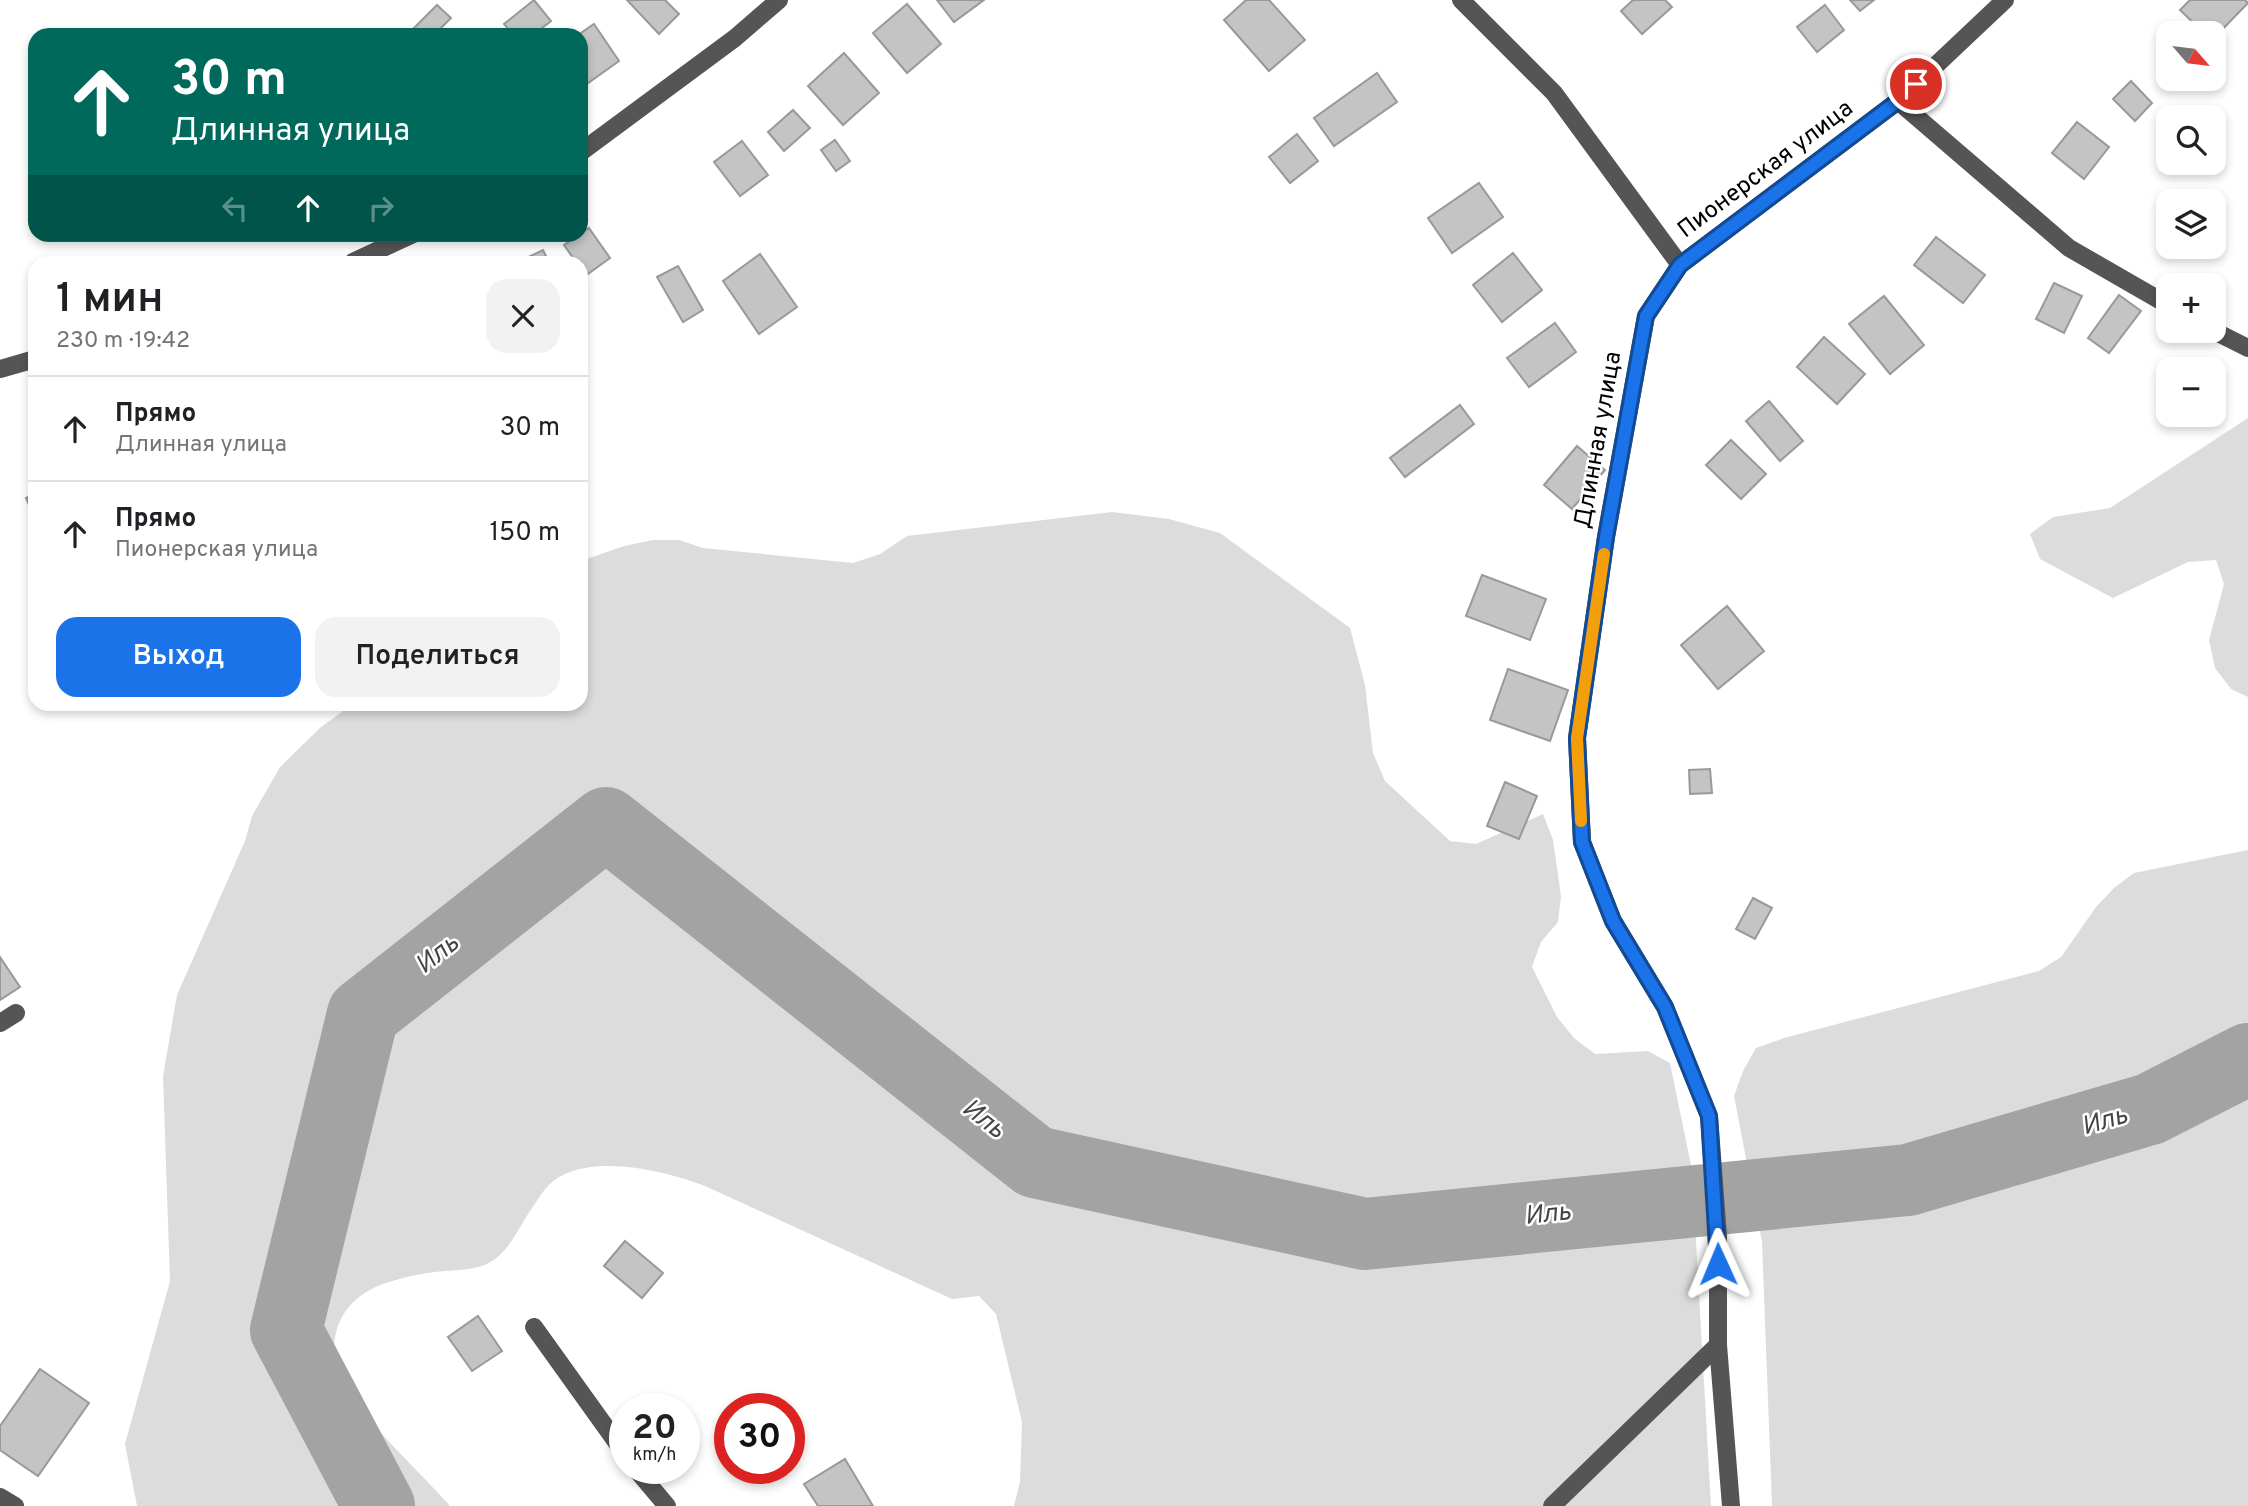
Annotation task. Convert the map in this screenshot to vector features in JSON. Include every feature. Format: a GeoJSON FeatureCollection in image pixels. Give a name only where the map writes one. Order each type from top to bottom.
{"type":"FeatureCollection","features":[{"type":"Feature","properties":{"kind":"street"},"geometry":{"type":"LineString","coordinates":[[588,147],[735,38],[779,0]]}},
{"type":"Feature","properties":{"kind":"street"},"geometry":{"type":"LineString","coordinates":[[1461,0],[1554,93],[1680,265]]}},
{"type":"Feature","properties":{"kind":"street","name":"Пионерская улица"},"geometry":{"type":"LineString","coordinates":[[1680,265],[1898,101],[2006,0]]}},
{"type":"Feature","properties":{"kind":"street"},"geometry":{"type":"LineString","coordinates":[[1898,101],[2069,248],[2156,298]]}},
{"type":"Feature","properties":{"kind":"street"},"geometry":{"type":"LineString","coordinates":[[366,256],[397,242]]}},
{"type":"Feature","properties":{"kind":"street","name":"Длинная улица"},"geometry":{"type":"LineString","coordinates":[[1680,265],[1646,316],[1606,537],[1577,738],[1582,842],[1613,921],[1665,1007],[1709,1116],[1718,1237],[1718,1345],[1731,1506]]}},
{"type":"Feature","properties":{"kind":"street"},"geometry":{"type":"LineString","coordinates":[[2226,337],[2248,348]]}},
{"type":"Feature","properties":{"kind":"street"},"geometry":{"type":"LineString","coordinates":[[0,369],[28,361]]}},
{"type":"Feature","properties":{"kind":"street"},"geometry":{"type":"LineString","coordinates":[[0,1023],[16,1013]]}},
{"type":"Feature","properties":{"kind":"street"},"geometry":{"type":"LineString","coordinates":[[534,1327],[609,1432]]}},
{"type":"Feature","properties":{"kind":"street"},"geometry":{"type":"LineString","coordinates":[[1552,1506],[1718,1345]]}},
{"type":"Feature","properties":{"kind":"street"},"geometry":{"type":"LineString","coordinates":[[648,1484],[667,1506]]}},
{"type":"Feature","properties":{"kind":"street"},"geometry":{"type":"LineString","coordinates":[[0,1497],[15,1506]]}},
{"type":"Feature","properties":{"kind":"shaded area"},"geometry":{"type":"Polygon","coordinates":[[[2248,418],[2248,697],[2231,689],[2215,668],[2209,640],[2224,584],[2216,560],[2188,562],[2113,598],[2040,559],[2030,534],[2053,517],[2110,508],[2248,418]]]}},
{"type":"Feature","properties":{"kind":"shaded area"},"geometry":{"type":"Polygon","coordinates":[[[1112,512],[1169,519],[1220,533],[1350,628],[1365,685],[1373,753],[1385,781],[1450,841],[1476,844],[1543,814],[1553,840],[1561,896],[1558,922],[1541,942],[1532,967],[1557,1017],[1574,1038],[1595,1054],[1648,1051],[1670,1063],[1692,1170],[1711,1506],[1014,1506],[1020,1482],[1022,1422],[996,1314],[979,1296],[952,1299],[705,1186],[647,1170],[603,1166],[563,1175],[548,1186],[508,1246],[487,1264],[415,1275],[383,1284],[366,1292],[343,1316],[334,1346],[341,1379],[373,1424],[450,1506],[137,1506],[125,1444],[170,1281],[163,1076],[177,995],[245,841],[252,816],[280,767],[321,727],[343,711],[588,711],[588,559],[624,546],[653,540],[679,540],[703,548],[853,563],[880,554],[907,536],[1112,512]]]}},
{"type":"Feature","properties":{"kind":"shaded area"},"geometry":{"type":"Polygon","coordinates":[[[2248,850],[2248,1506],[1772,1506],[1762,1242],[1734,1096],[1743,1071],[1756,1048],[1784,1038],[2039,971],[2061,957],[2096,907],[2114,888],[2134,873],[2248,850]]]}},
{"type":"Feature","properties":{"kind":"building"},"geometry":{"type":"Polygon","coordinates":[[[534,0],[551,21],[542,28],[507,28],[504,24],[534,0]]]}},
{"type":"Feature","properties":{"kind":"building"},"geometry":{"type":"Polygon","coordinates":[[[627,0],[665,0],[679,14],[659,34],[627,0]]]}},
{"type":"Feature","properties":{"kind":"building"},"geometry":{"type":"Polygon","coordinates":[[[937,0],[984,0],[954,22],[937,0]]]}},
{"type":"Feature","properties":{"kind":"building"},"geometry":{"type":"Polygon","coordinates":[[[1246,0],[1269,0],[1305,40],[1269,71],[1224,20],[1246,0]]]}},
{"type":"Feature","properties":{"kind":"building"},"geometry":{"type":"Polygon","coordinates":[[[1633,0],[1665,0],[1672,7],[1642,34],[1621,11],[1633,0]]]}},
{"type":"Feature","properties":{"kind":"building"},"geometry":{"type":"Polygon","coordinates":[[[1850,0],[1874,0],[1860,11],[1850,0]]]}},
{"type":"Feature","properties":{"kind":"building"},"geometry":{"type":"Polygon","coordinates":[[[2190,0],[2245,0],[2248,3],[2226,26],[2226,21],[2191,21],[2180,10],[2190,0]]]}},
{"type":"Feature","properties":{"kind":"building"},"geometry":{"type":"Polygon","coordinates":[[[907,4],[941,44],[907,73],[873,33],[907,4]]]}},
{"type":"Feature","properties":{"kind":"building"},"geometry":{"type":"Polygon","coordinates":[[[437,5],[451,18],[441,28],[414,28],[437,5]]]}},
{"type":"Feature","properties":{"kind":"building"},"geometry":{"type":"Polygon","coordinates":[[[1825,5],[1844,30],[1817,52],[1797,27],[1825,5]]]}},
{"type":"Feature","properties":{"kind":"building"},"geometry":{"type":"Polygon","coordinates":[[[594,24],[619,61],[588,83],[588,28],[594,24]]]}},
{"type":"Feature","properties":{"kind":"building"},"geometry":{"type":"Polygon","coordinates":[[[844,53],[879,93],[843,125],[808,86],[844,53]]]}},
{"type":"Feature","properties":{"kind":"building"},"geometry":{"type":"Polygon","coordinates":[[[1377,73],[1397,102],[1334,146],[1314,118],[1377,73]]]}},
{"type":"Feature","properties":{"kind":"building"},"geometry":{"type":"Polygon","coordinates":[[[2131,81],[2152,103],[2135,121],[2113,99],[2131,81]]]}},
{"type":"Feature","properties":{"kind":"building"},"geometry":{"type":"Polygon","coordinates":[[[793,110],[810,128],[784,151],[768,132],[793,110]]]}},
{"type":"Feature","properties":{"kind":"building"},"geometry":{"type":"Polygon","coordinates":[[[2077,122],[2109,147],[2084,179],[2052,153],[2077,122]]]}},
{"type":"Feature","properties":{"kind":"building"},"geometry":{"type":"Polygon","coordinates":[[[1297,134],[1318,161],[1290,183],[1269,157],[1297,134]]]}},
{"type":"Feature","properties":{"kind":"building"},"geometry":{"type":"Polygon","coordinates":[[[835,140],[850,161],[836,171],[821,150],[835,140]]]}},
{"type":"Feature","properties":{"kind":"building"},"geometry":{"type":"Polygon","coordinates":[[[742,141],[768,175],[740,196],[714,162],[742,141]]]}},
{"type":"Feature","properties":{"kind":"building"},"geometry":{"type":"Polygon","coordinates":[[[1479,183],[1503,217],[1452,253],[1428,218],[1479,183]]]}},
{"type":"Feature","properties":{"kind":"building"},"geometry":{"type":"Polygon","coordinates":[[[588,229],[610,258],[588,274],[588,256],[572,256],[564,245],[568,242],[588,242],[588,229]]]}},
{"type":"Feature","properties":{"kind":"building"},"geometry":{"type":"Polygon","coordinates":[[[1936,237],[1985,275],[1963,303],[1914,265],[1936,237]]]}},
{"type":"Feature","properties":{"kind":"building"},"geometry":{"type":"Polygon","coordinates":[[[543,250],[546,256],[530,256],[543,250]]]}},
{"type":"Feature","properties":{"kind":"building"},"geometry":{"type":"Polygon","coordinates":[[[1513,253],[1542,290],[1502,322],[1473,285],[1513,253]]]}},
{"type":"Feature","properties":{"kind":"building"},"geometry":{"type":"Polygon","coordinates":[[[760,254],[797,307],[759,334],[723,281],[760,254]]]}},
{"type":"Feature","properties":{"kind":"building"},"geometry":{"type":"Polygon","coordinates":[[[678,266],[703,310],[683,322],[657,277],[678,266]]]}},
{"type":"Feature","properties":{"kind":"building"},"geometry":{"type":"Polygon","coordinates":[[[2054,283],[2082,296],[2064,333],[2036,319],[2054,283]]]}},
{"type":"Feature","properties":{"kind":"building"},"geometry":{"type":"Polygon","coordinates":[[[2119,295],[2141,311],[2109,353],[2088,338],[2119,295]]]}},
{"type":"Feature","properties":{"kind":"building"},"geometry":{"type":"Polygon","coordinates":[[[1884,296],[1924,345],[1890,374],[1849,324],[1884,296]]]}},
{"type":"Feature","properties":{"kind":"building"},"geometry":{"type":"Polygon","coordinates":[[[1555,323],[1576,352],[1529,387],[1507,358],[1555,323]]]}},
{"type":"Feature","properties":{"kind":"building"},"geometry":{"type":"Polygon","coordinates":[[[1824,337],[1865,374],[1837,404],[1797,367],[1824,337]]]}},
{"type":"Feature","properties":{"kind":"building"},"geometry":{"type":"Polygon","coordinates":[[[1769,401],[1803,441],[1780,461],[1746,421],[1769,401]]]}},
{"type":"Feature","properties":{"kind":"building"},"geometry":{"type":"Polygon","coordinates":[[[1460,405],[1474,424],[1405,477],[1390,458],[1460,405]]]}},
{"type":"Feature","properties":{"kind":"building"},"geometry":{"type":"Polygon","coordinates":[[[1731,440],[1766,474],[1741,499],[1706,465],[1731,440]]]}},
{"type":"Feature","properties":{"kind":"building"},"geometry":{"type":"Polygon","coordinates":[[[1577,446],[1605,470],[1572,509],[1544,485],[1577,446]]]}},
{"type":"Feature","properties":{"kind":"building"},"geometry":{"type":"Polygon","coordinates":[[[1482,575],[1546,599],[1530,640],[1466,616],[1482,575]]]}},
{"type":"Feature","properties":{"kind":"building"},"geometry":{"type":"Polygon","coordinates":[[[1727,606],[1764,651],[1718,689],[1681,645],[1727,606]]]}},
{"type":"Feature","properties":{"kind":"building"},"geometry":{"type":"Polygon","coordinates":[[[1508,669],[1568,690],[1550,741],[1490,720],[1508,669]]]}},
{"type":"Feature","properties":{"kind":"building"},"geometry":{"type":"Polygon","coordinates":[[[1710,769],[1712,793],[1690,794],[1689,770],[1710,769]]]}},
{"type":"Feature","properties":{"kind":"building"},"geometry":{"type":"Polygon","coordinates":[[[1505,782],[1537,796],[1519,839],[1487,826],[1505,782]]]}},
{"type":"Feature","properties":{"kind":"building"},"geometry":{"type":"Polygon","coordinates":[[[1753,898],[1772,908],[1755,939],[1736,929],[1753,898]]]}},
{"type":"Feature","properties":{"kind":"building"},"geometry":{"type":"Polygon","coordinates":[[[0,957],[20,987],[0,1000],[0,957]]]}},
{"type":"Feature","properties":{"kind":"building"},"geometry":{"type":"Polygon","coordinates":[[[625,1241],[663,1273],[642,1298],[604,1266],[625,1241]]]}},
{"type":"Feature","properties":{"kind":"building"},"geometry":{"type":"Polygon","coordinates":[[[478,1316],[502,1351],[472,1371],[448,1337],[478,1316]]]}},
{"type":"Feature","properties":{"kind":"building"},"geometry":{"type":"Polygon","coordinates":[[[40,1369],[89,1403],[38,1476],[0,1450],[0,1426],[40,1369]]]}},
{"type":"Feature","properties":{"kind":"building"},"geometry":{"type":"Polygon","coordinates":[[[845,1459],[873,1506],[818,1506],[805,1483],[845,1459]]]}},
{"type":"Feature","properties":{"kind":"waterway","name":"Иль"},"geometry":{"type":"LineString","coordinates":[[379,1506],[286,1330],[363,1014],[606,823],[1035,1162],[1365,1234],[1908,1180],[2150,1109],[2248,1059]]}},
{"type":"Feature","properties":{"kind":"slow traffic"},"geometry":{"type":"LineString","coordinates":[[1581,821],[1577,738],[1604,554]]}},
{"type":"Feature","properties":{"kind":"route"},"geometry":{"type":"LineString","coordinates":[[1718,1264],[1709,1116],[1665,1007],[1613,921],[1582,842],[1577,738],[1606,537],[1646,316],[1680,265],[1898,101],[1916,84]]}}]}
